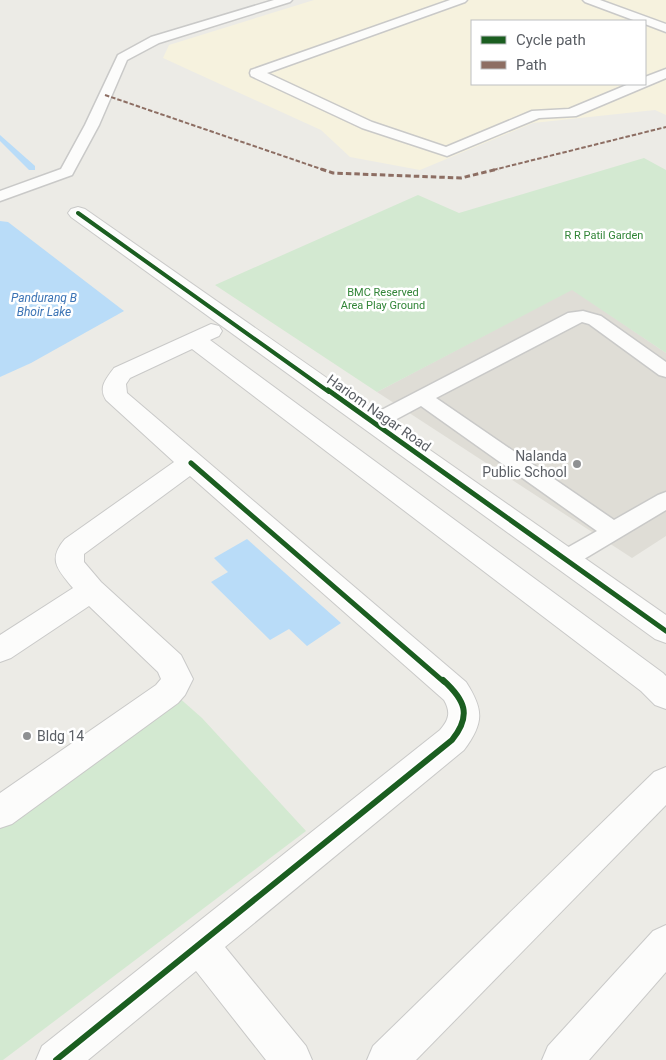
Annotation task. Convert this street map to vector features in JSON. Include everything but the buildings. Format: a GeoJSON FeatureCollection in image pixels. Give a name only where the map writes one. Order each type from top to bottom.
{"type":"FeatureCollection","features":[{"type":"Feature","properties":{"kind":"street","name":"Hariom Nagar Road"},"geometry":{"type":"LineString","coordinates":[[78,213],[566,559],[662,622]]}},
{"type":"Feature","properties":{"kind":"street"},"geometry":{"type":"LineString","coordinates":[[56,1060],[452,740],[463,727],[466,713],[462,702],[454,691],[115,395],[114,384],[122,373],[230,322]]}},
{"type":"Feature","properties":{"kind":"street"},"geometry":{"type":"LineString","coordinates":[[194,339],[644,676],[666,696]]}},
{"type":"Feature","properties":{"kind":"street"},"geometry":{"type":"LineString","coordinates":[[0,813],[167,694],[174,686],[177,679],[170,664],[91,590],[70,565],[70,552],[75,546],[191,463]]}},
{"type":"Feature","properties":{"kind":"street"},"geometry":{"type":"LineString","coordinates":[[0,650],[91,590]]}},
{"type":"Feature","properties":{"kind":"street"},"geometry":{"type":"LineString","coordinates":[[387,1060],[666,782]]}},
{"type":"Feature","properties":{"kind":"street"},"geometry":{"type":"LineString","coordinates":[[199,944],[292,1060]]}},
{"type":"Feature","properties":{"kind":"street"},"geometry":{"type":"LineString","coordinates":[[562,1060],[666,944]]}},
{"type":"Feature","properties":{"kind":"lane"},"geometry":{"type":"LineString","coordinates":[[0,196],[67,172],[92,125],[122,58],[155,40],[286,0]]}},
{"type":"Feature","properties":{"kind":"lane"},"geometry":{"type":"LineString","coordinates":[[461,0],[256,74],[367,124],[447,152],[537,114],[571,113],[638,85]]}},
{"type":"Feature","properties":{"kind":"lane"},"geometry":{"type":"LineString","coordinates":[[589,0],[644,20]]}},
{"type":"Feature","properties":{"kind":"lane"},"geometry":{"type":"LineString","coordinates":[[646,21],[666,28]]}},
{"type":"Feature","properties":{"kind":"lane"},"geometry":{"type":"LineString","coordinates":[[646,82],[666,73]]}},
{"type":"Feature","properties":{"kind":"lane"},"geometry":{"type":"LineString","coordinates":[[373,423],[574,317],[583,316],[595,320],[666,371]]}},
{"type":"Feature","properties":{"kind":"lane"},"geometry":{"type":"LineString","coordinates":[[422,397],[613,531]]}},
{"type":"Feature","properties":{"kind":"lane"},"geometry":{"type":"LineString","coordinates":[[566,559],[666,500]]}},
{"type":"Feature","properties":{"kind":"shaded area"},"geometry":{"type":"Polygon","coordinates":[[[314,0],[666,0],[666,115],[655,110],[533,123],[420,170],[350,157],[321,130],[163,58],[169,45],[314,0]]]}},
{"type":"Feature","properties":{"kind":"shaded area","name":"Nalanda Public School"},"geometry":{"type":"Polygon","coordinates":[[[572,289],[666,353],[666,536],[632,558],[377,392],[572,289]]]}},
{"type":"Feature","properties":{"kind":"green space","name":"BMC Reserved Area Play Ground"},"geometry":{"type":"Polygon","coordinates":[[[644,158],[666,170],[666,353],[572,290],[377,392],[215,285],[418,195],[459,213],[644,158]]]}},
{"type":"Feature","properties":{"kind":"green space"},"geometry":{"type":"Polygon","coordinates":[[[168,688],[202,718],[306,831],[3,1060],[0,1060],[0,815],[168,688]]]}},
{"type":"Feature","properties":{"kind":"water","name":"Pandurang B Bhoir Lake"},"geometry":{"type":"Polygon","coordinates":[[[0,221],[8,222],[124,311],[31,363],[0,377],[0,221]]]}},
{"type":"Feature","properties":{"kind":"water"},"geometry":{"type":"Polygon","coordinates":[[[247,539],[341,623],[307,646],[289,629],[270,640],[211,582],[228,572],[214,558],[247,539]]]}},
{"type":"Feature","properties":{"kind":"waterway"},"geometry":{"type":"LineString","coordinates":[[0,137],[32,168]]}},
{"type":"Feature","properties":{"kind":"marked path"},"geometry":{"type":"LineString","coordinates":[[105,95],[333,173],[461,178],[666,127]]}},
{"type":"Feature","properties":{"kind":"cycle path"},"geometry":{"type":"LineString","coordinates":[[78,213],[666,631]]}},
{"type":"Feature","properties":{"kind":"cycle path"},"geometry":{"type":"LineString","coordinates":[[56,1060],[452,740],[464,722],[463,705],[455,691],[191,463]]}},
{"type":"Feature","properties":{"kind":"place","name":"Nalanda Public School"},"geometry":{"type":"Point","coordinates":[577,464]}},
{"type":"Feature","properties":{"kind":"place","name":"Bldg 14"},"geometry":{"type":"Point","coordinates":[27,736]}},
{"type":"Feature","properties":{"kind":"park label","name":"R R Patil Garden"},"geometry":{"type":"Point","coordinates":[604,235]}}]}
